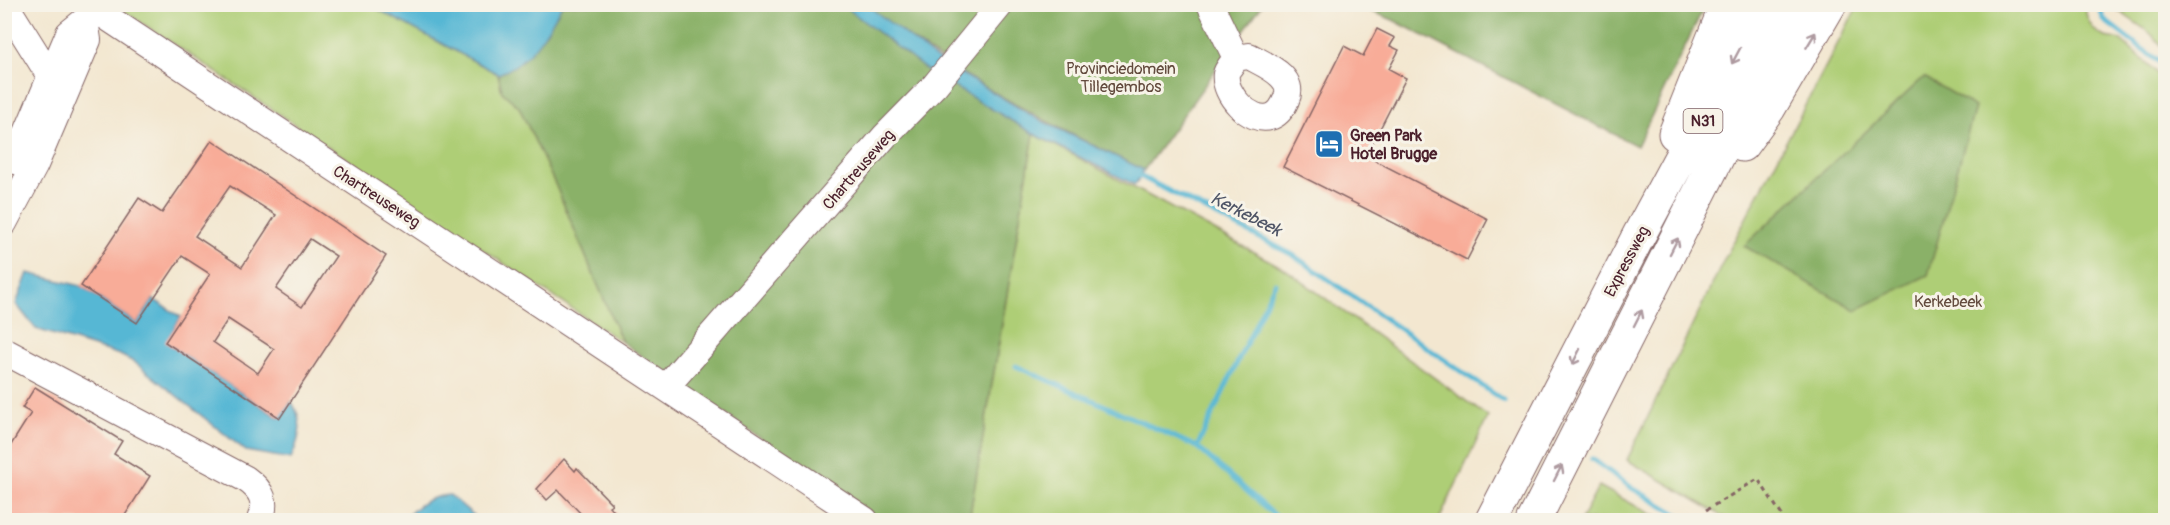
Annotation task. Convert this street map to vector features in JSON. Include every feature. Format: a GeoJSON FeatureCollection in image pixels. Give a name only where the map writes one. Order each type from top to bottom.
{"type":"FeatureCollection","features":[{"type":"Feature","properties":{"kind":"highway","name":"N31"},"geometry":{"type":"LineString","coordinates":[[1639,235],[1678,126],[1727,4]]}},
{"type":"Feature","properties":{"kind":"highway","name":"Expressweg"},"geometry":{"type":"LineString","coordinates":[[1492,520],[1639,235],[1763,4]]}},
{"type":"Feature","properties":{"kind":"highway","name":"N31"},"geometry":{"type":"LineString","coordinates":[[1534,520],[1691,214],[1795,4]]}},
{"type":"Feature","properties":{"kind":"highway","name":"N31"},"geometry":{"type":"LineString","coordinates":[[1691,214],[1770,108],[1830,4]]}},
{"type":"Feature","properties":{"kind":"street"},"geometry":{"type":"LineString","coordinates":[[5,4],[60,79]]}},
{"type":"Feature","properties":{"kind":"street","name":"Chartreuseweg"},"geometry":{"type":"LineString","coordinates":[[666,387],[885,136],[936,85],[1001,4]]}},
{"type":"Feature","properties":{"kind":"street"},"geometry":{"type":"LineString","coordinates":[[1210,4],[1236,58]]}},
{"type":"Feature","properties":{"kind":"street"},"geometry":{"type":"LineString","coordinates":[[4,223],[18,161],[60,79],[88,40],[89,11]]}},
{"type":"Feature","properties":{"kind":"street","name":"Chartreuseweg"},"geometry":{"type":"LineString","coordinates":[[89,11],[666,387],[864,520]]}},
{"type":"Feature","properties":{"kind":"street"},"geometry":{"type":"LineString","coordinates":[[4,351],[246,479],[257,487],[263,496],[265,508],[260,520]]}},
{"type":"Feature","properties":{"kind":"path"},"geometry":{"type":"LineString","coordinates":[[1706,510],[1758,479],[1785,520]]}},
{"type":"Feature","properties":{"kind":"green space"},"geometry":{"type":"Polygon","coordinates":[[[2120,4],[2165,5],[2165,49],[2150,33],[2113,7],[2120,4]]]}},
{"type":"Feature","properties":{"kind":"green space"},"geometry":{"type":"Polygon","coordinates":[[[115,5],[370,5],[498,74],[502,91],[519,107],[556,186],[622,342],[115,5]]]}},
{"type":"Feature","properties":{"kind":"green space"},"geometry":{"type":"Polygon","coordinates":[[[562,5],[843,5],[929,72],[1034,134],[969,520],[884,520],[858,507],[622,342],[556,186],[519,107],[502,92],[498,74],[509,70],[536,46],[562,5]]]}},
{"type":"Feature","properties":{"kind":"green space","name":"Provinciedomein Tillegembos"},"geometry":{"type":"Polygon","coordinates":[[[867,5],[1262,5],[1144,170],[1000,96],[932,53],[867,5]]]}},
{"type":"Feature","properties":{"kind":"green space"},"geometry":{"type":"Polygon","coordinates":[[[1356,5],[1705,5],[1637,146],[1393,20],[1356,5]]]}},
{"type":"Feature","properties":{"kind":"green space","name":"Kerkebeek"},"geometry":{"type":"Polygon","coordinates":[[[1858,5],[2086,5],[2088,18],[2095,31],[2121,41],[2150,66],[2165,83],[2165,520],[1729,520],[1627,460],[1724,260],[1858,5]]]}},
{"type":"Feature","properties":{"kind":"green space"},"geometry":{"type":"Polygon","coordinates":[[[1924,77],[1975,107],[1928,275],[1856,310],[1744,246],[1924,77]]]}},
{"type":"Feature","properties":{"kind":"green space"},"geometry":{"type":"Polygon","coordinates":[[[1034,134],[1285,269],[1488,417],[1439,520],[969,520],[1034,134]]]}},
{"type":"Feature","properties":{"kind":"green space"},"geometry":{"type":"Polygon","coordinates":[[[1599,486],[1662,520],[1581,520],[1599,486]]]}},
{"type":"Feature","properties":{"kind":"water"},"geometry":{"type":"Polygon","coordinates":[[[370,5],[562,5],[528,55],[519,63],[498,74],[370,5]]]}},
{"type":"Feature","properties":{"kind":"water"},"geometry":{"type":"Polygon","coordinates":[[[843,5],[867,5],[938,60],[1036,118],[1144,170],[1135,185],[1034,134],[929,72],[843,5]]]}},
{"type":"Feature","properties":{"kind":"water"},"geometry":{"type":"Polygon","coordinates":[[[28,273],[81,286],[137,323],[153,299],[181,317],[166,342],[279,418],[291,401],[298,416],[300,430],[291,459],[246,451],[134,362],[120,355],[36,329],[16,304],[28,273]]]}},
{"type":"Feature","properties":{"kind":"water"},"geometry":{"type":"Polygon","coordinates":[[[450,495],[479,520],[404,520],[424,502],[450,495]]]}},
{"type":"Feature","properties":{"kind":"building","name":"Green Park Hotel Brugge"},"geometry":{"type":"Polygon","coordinates":[[[1377,29],[1395,38],[1390,46],[1399,50],[1389,69],[1406,78],[1366,156],[1488,219],[1467,260],[1283,167],[1344,46],[1363,56],[1377,29]]]}},
{"type":"Feature","properties":{"kind":"building"},"geometry":{"type":"Polygon","coordinates":[[[212,140],[386,256],[280,418],[165,342],[210,274],[182,256],[137,323],[81,286],[139,198],[162,213],[212,140]],[[230,186],[195,236],[242,267],[276,215],[230,186]],[[310,239],[276,289],[302,307],[336,256],[310,239]],[[228,319],[213,342],[258,373],[274,349],[228,319]]]}},
{"type":"Feature","properties":{"kind":"building"},"geometry":{"type":"Polygon","coordinates":[[[35,387],[122,441],[114,454],[150,476],[122,520],[4,520],[4,456],[31,413],[22,408],[35,387]]]}},
{"type":"Feature","properties":{"kind":"building"},"geometry":{"type":"Polygon","coordinates":[[[564,459],[575,471],[577,468],[612,504],[609,506],[623,520],[587,520],[558,490],[547,500],[537,489],[564,459]]]}},
{"type":"Feature","properties":{"kind":"waterway"},"geometry":{"type":"LineString","coordinates":[[2098,4],[2104,20],[2166,67]]}},
{"type":"Feature","properties":{"kind":"waterway","name":"Kerkebeek"},"geometry":{"type":"LineString","coordinates":[[1134,173],[1293,255],[1504,401]]}},
{"type":"Feature","properties":{"kind":"waterway"},"geometry":{"type":"LineString","coordinates":[[1197,447],[1275,283]]}},
{"type":"Feature","properties":{"kind":"waterway"},"geometry":{"type":"LineString","coordinates":[[1016,366],[1197,447],[1280,520]]}},
{"type":"Feature","properties":{"kind":"waterway","name":"Kerkebeek"},"geometry":{"type":"LineString","coordinates":[[1592,459],[1632,488],[1687,520]]}},
{"type":"Feature","properties":{"kind":"place","name":"Green Park Hotel Brugge"},"geometry":{"type":"Point","coordinates":[1329,144]}}]}
